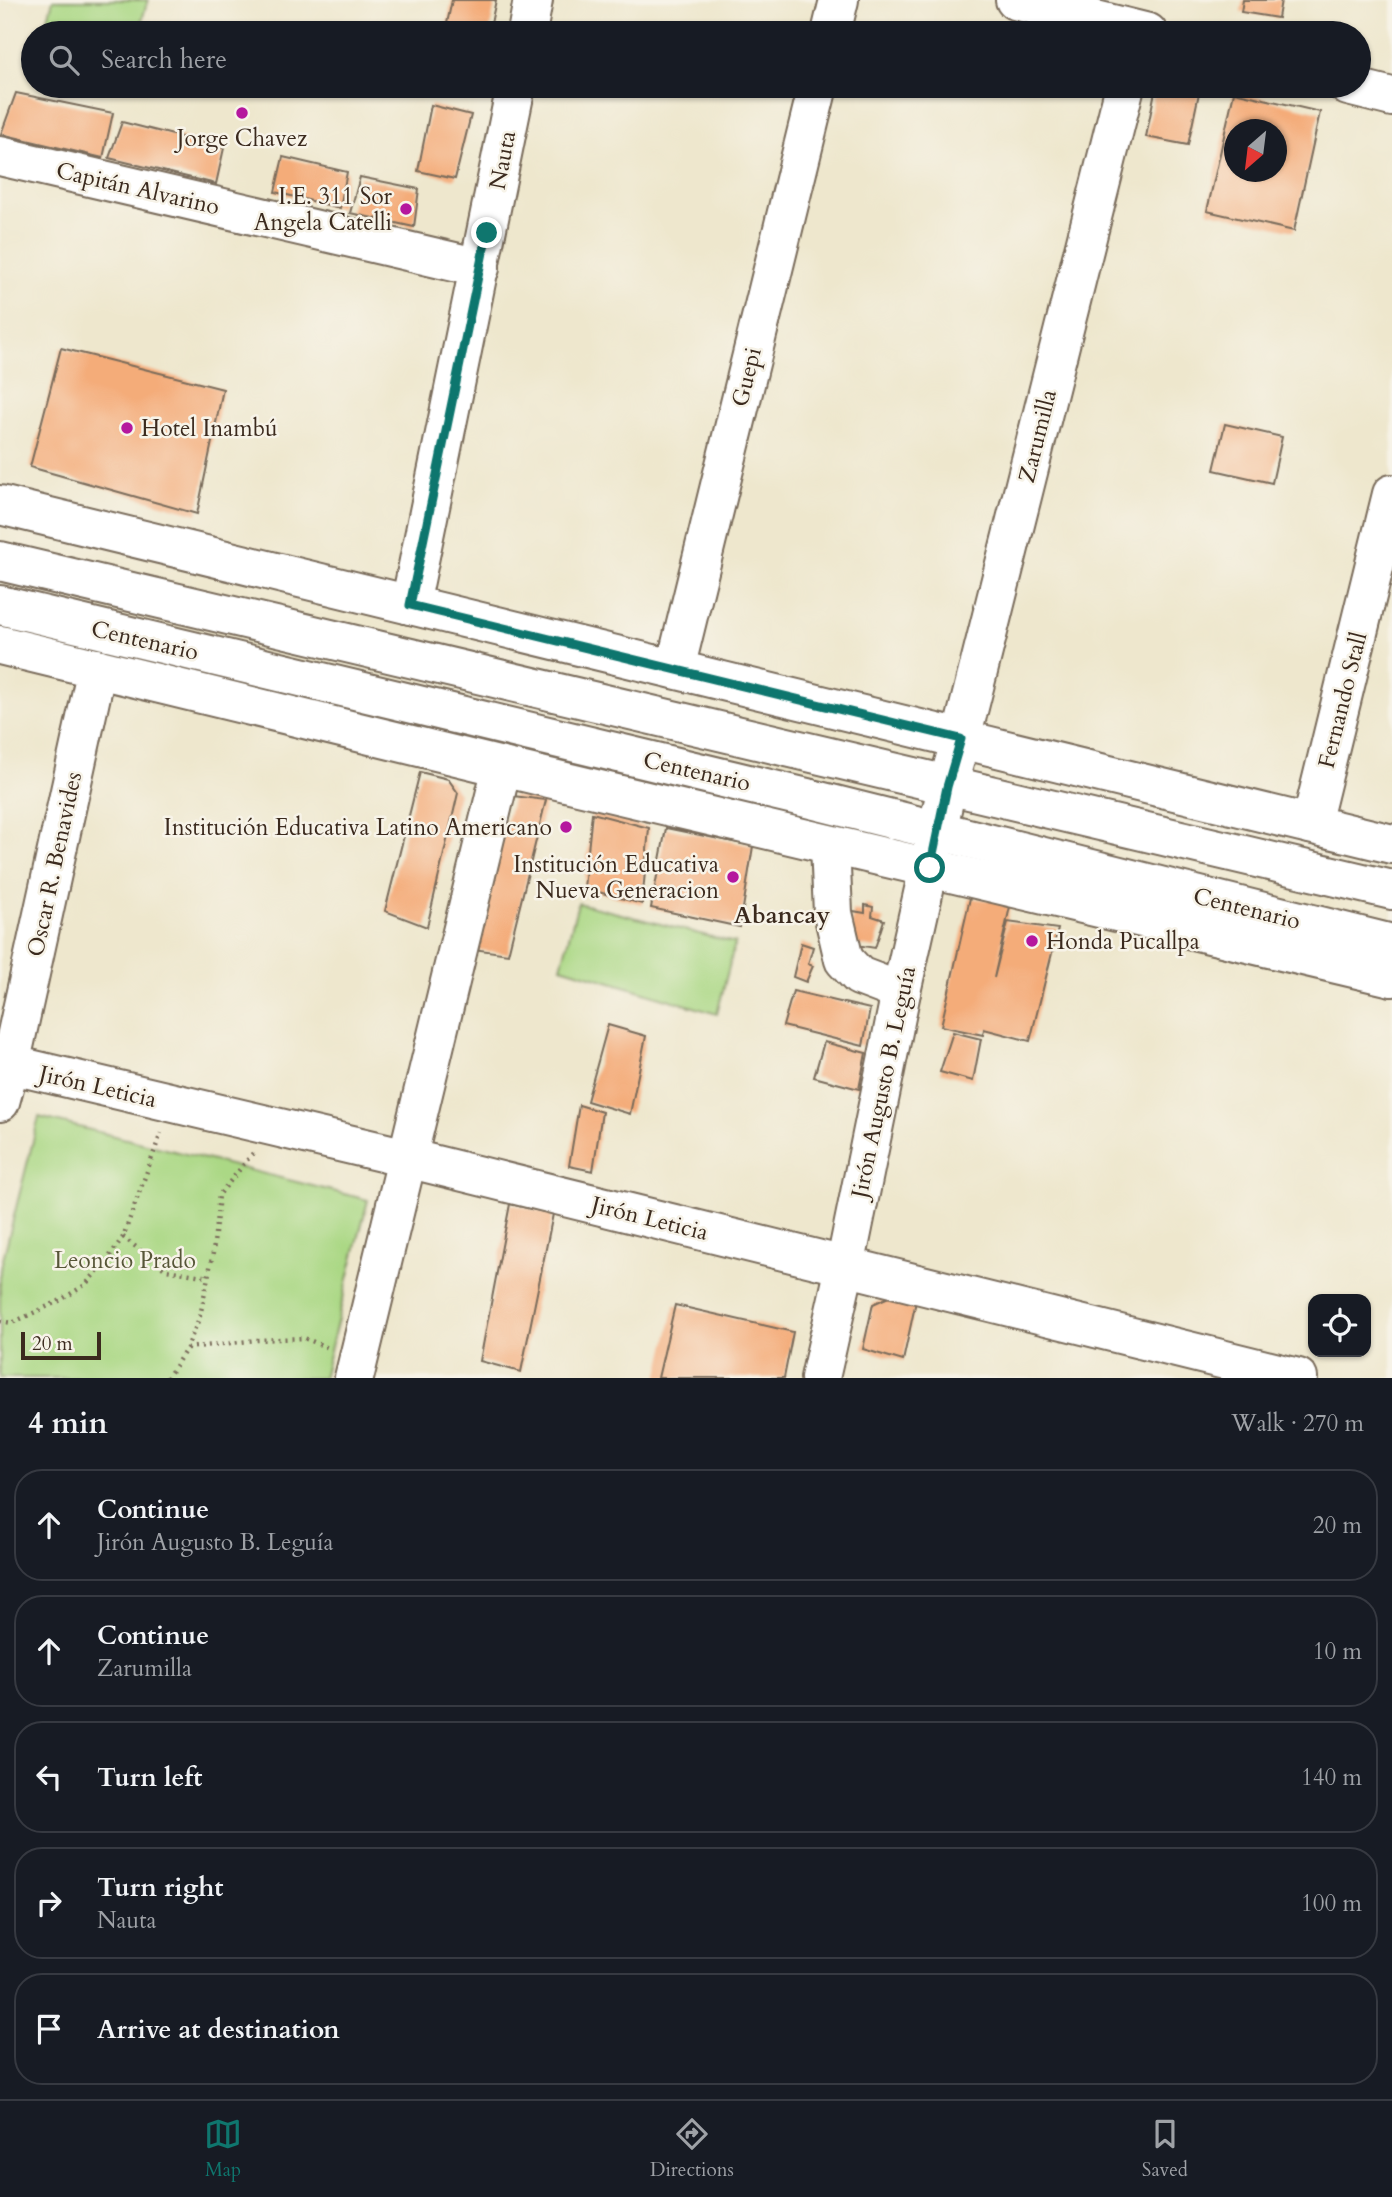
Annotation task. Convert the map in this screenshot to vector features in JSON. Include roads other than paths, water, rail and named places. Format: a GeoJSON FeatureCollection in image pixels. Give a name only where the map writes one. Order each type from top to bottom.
{"type":"FeatureCollection","features":[{"type":"Feature","properties":{"kind":"main road"},"geometry":{"type":"LineString","coordinates":[[529,21],[533,0]]}},
{"type":"Feature","properties":{"kind":"main road"},"geometry":{"type":"LineString","coordinates":[[834,21],[839,0]]}},
{"type":"Feature","properties":{"kind":"main road"},"geometry":{"type":"LineString","coordinates":[[1015,0],[1127,21]]}},
{"type":"Feature","properties":{"kind":"main road"},"geometry":{"type":"LineString","coordinates":[[1371,92],[1392,97]]}},
{"type":"Feature","properties":{"kind":"main road","name":"Nauta"},"geometry":{"type":"LineString","coordinates":[[410,605],[514,98]]}},
{"type":"Feature","properties":{"kind":"main road","name":"Guepi"},"geometry":{"type":"LineString","coordinates":[[675,669],[815,98]]}},
{"type":"Feature","properties":{"kind":"main road","name":"Zarumilla"},"geometry":{"type":"LineString","coordinates":[[947,787],[1122,98]]}},
{"type":"Feature","properties":{"kind":"main road","name":"Capitán Alvarino"},"geometry":{"type":"LineString","coordinates":[[0,156],[480,268]]}},
{"type":"Feature","properties":{"kind":"main road","name":"Fernando Stall"},"geometry":{"type":"LineString","coordinates":[[1311,824],[1392,494]]}},
{"type":"Feature","properties":{"kind":"main road"},"geometry":{"type":"LineString","coordinates":[[0,505],[1392,844]]}},
{"type":"Feature","properties":{"kind":"main road","name":"Centenario"},"geometry":{"type":"LineString","coordinates":[[0,561],[1392,891]]}},
{"type":"Feature","properties":{"kind":"main road","name":"Centenario"},"geometry":{"type":"LineString","coordinates":[[0,605],[938,831],[1392,944]]}},
{"type":"Feature","properties":{"kind":"main road"},"geometry":{"type":"LineString","coordinates":[[0,645],[502,767],[1392,977]]}},
{"type":"Feature","properties":{"kind":"main road","name":"Oscar R. Benavides"},"geometry":{"type":"LineString","coordinates":[[0,1102],[5,1064],[97,668]]}},
{"type":"Feature","properties":{"kind":"main road"},"geometry":{"type":"LineString","coordinates":[[356,1369],[502,767]]}},
{"type":"Feature","properties":{"kind":"main road","name":"Jirón Augusto B. Leguía"},"geometry":{"type":"LineString","coordinates":[[820,1378],[947,787]]}},
{"type":"Feature","properties":{"kind":"main road"},"geometry":{"type":"LineString","coordinates":[[830,845],[833,913],[844,960],[859,976],[901,992]]}},
{"type":"Feature","properties":{"kind":"main road","name":"Jirón Leticia"},"geometry":{"type":"LineString","coordinates":[[5,1064],[407,1158],[1298,1378]]}},
{"type":"Feature","properties":{"kind":"place","name":"Jorge Chavez"},"geometry":{"type":"Point","coordinates":[242,113]}},
{"type":"Feature","properties":{"kind":"place","name":"I.E. 311 Sor Angela Catelli"},"geometry":{"type":"Point","coordinates":[406,209]}},
{"type":"Feature","properties":{"kind":"place","name":"Hotel Inambú"},"geometry":{"type":"Point","coordinates":[127,428]}},
{"type":"Feature","properties":{"kind":"place","name":"Institución Educativa Latino Americano"},"geometry":{"type":"Point","coordinates":[566,827]}},
{"type":"Feature","properties":{"kind":"place","name":"Institución Educativa Nueva Generacion"},"geometry":{"type":"Point","coordinates":[733,877]}},
{"type":"Feature","properties":{"kind":"place","name":"Honda Pucallpa"},"geometry":{"type":"Point","coordinates":[1032,941]}},
{"type":"Feature","properties":{"kind":"district","name":"Abancay"},"geometry":{"type":"Point","coordinates":[782,915]}},
{"type":"Feature","properties":{"kind":"park label","name":"Leoncio Prado"},"geometry":{"type":"Point","coordinates":[125,1260]}}]}
